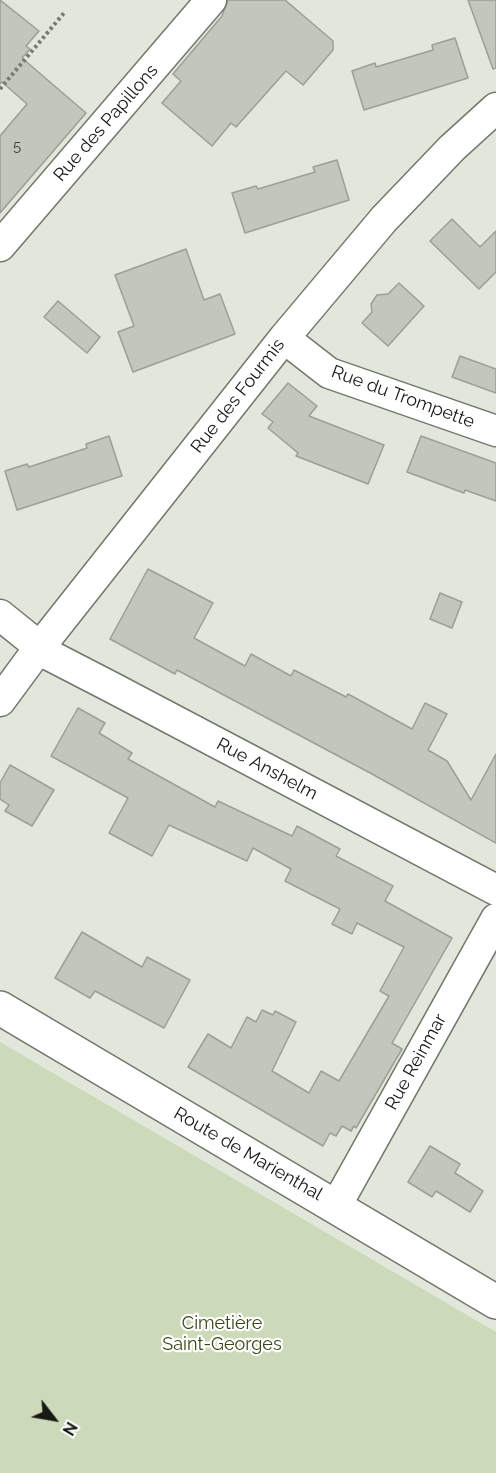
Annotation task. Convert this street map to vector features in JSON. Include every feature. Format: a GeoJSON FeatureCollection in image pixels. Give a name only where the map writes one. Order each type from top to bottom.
{"type":"FeatureCollection","features":[{"type":"Feature","properties":{"kind":"street","name":"Rue des Papillons"},"geometry":{"type":"LineString","coordinates":[[0,246],[211,0]]}},
{"type":"Feature","properties":{"kind":"street","name":"Rue des Fourmis"},"geometry":{"type":"LineString","coordinates":[[0,701],[39,648],[284,338],[384,219],[452,148],[496,108]]}},
{"type":"Feature","properties":{"kind":"street","name":"Rue du Trompette"},"geometry":{"type":"LineString","coordinates":[[284,338],[329,373],[496,431]]}},
{"type":"Feature","properties":{"kind":"street","name":"Rue Anshelm"},"geometry":{"type":"LineString","coordinates":[[0,615],[39,648],[71,668],[123,693],[496,890]]}},
{"type":"Feature","properties":{"kind":"street","name":"Rue Reinmar"},"geometry":{"type":"LineString","coordinates":[[336,1206],[496,918]]}},
{"type":"Feature","properties":{"kind":"street","name":"Route de Marienthal"},"geometry":{"type":"LineString","coordinates":[[0,1008],[496,1302]]}},
{"type":"Feature","properties":{"kind":"path"},"geometry":{"type":"LineString","coordinates":[[0,89],[64,13]]}},
{"type":"Feature","properties":{"kind":"green space","name":"Cimetière Saint-Georges"},"geometry":{"type":"Polygon","coordinates":[[[0,1042],[496,1332],[496,1473],[0,1473],[0,1042]]]}},
{"type":"Feature","properties":{"kind":"building"},"geometry":{"type":"Polygon","coordinates":[[[0,0],[39,31],[26,46],[30,49],[22,58],[86,113],[0,213],[0,136],[27,104],[2,82],[0,84],[0,0]]]}},
{"type":"Feature","properties":{"kind":"building"},"geometry":{"type":"Polygon","coordinates":[[[228,0],[285,0],[333,41],[333,50],[303,85],[286,71],[236,127],[231,123],[212,146],[162,103],[181,81],[173,74],[222,16],[228,0]]]}},
{"type":"Feature","properties":{"kind":"building"},"geometry":{"type":"Polygon","coordinates":[[[468,0],[496,0],[496,68],[493,69],[468,0]]]}},
{"type":"Feature","properties":{"kind":"building"},"geometry":{"type":"Polygon","coordinates":[[[455,38],[468,78],[364,110],[352,71],[375,63],[376,67],[433,50],[432,45],[455,38]]]}},
{"type":"Feature","properties":{"kind":"building"},"geometry":{"type":"Polygon","coordinates":[[[337,160],[349,200],[245,233],[232,193],[256,186],[258,189],[315,172],[313,167],[337,160]]]}},
{"type":"Feature","properties":{"kind":"building"},"geometry":{"type":"Polygon","coordinates":[[[452,219],[480,247],[496,231],[496,272],[479,289],[430,241],[452,219]]]}},
{"type":"Feature","properties":{"kind":"building"},"geometry":{"type":"Polygon","coordinates":[[[186,249],[204,300],[220,294],[235,334],[133,372],[118,332],[134,326],[115,275],[186,249]]]}},
{"type":"Feature","properties":{"kind":"building"},"geometry":{"type":"Polygon","coordinates":[[[399,283],[424,306],[388,346],[362,323],[372,312],[371,304],[377,295],[388,294],[399,283]]]}},
{"type":"Feature","properties":{"kind":"building"},"geometry":{"type":"Polygon","coordinates":[[[58,301],[100,337],[87,353],[44,317],[58,301]]]}},
{"type":"Feature","properties":{"kind":"building"},"geometry":{"type":"Polygon","coordinates":[[[460,356],[496,369],[496,393],[452,377],[460,356]]]}},
{"type":"Feature","properties":{"kind":"building"},"geometry":{"type":"Polygon","coordinates":[[[288,383],[317,406],[309,416],[384,445],[368,484],[296,456],[298,453],[268,428],[273,422],[262,414],[288,383]]]}},
{"type":"Feature","properties":{"kind":"building"},"geometry":{"type":"Polygon","coordinates":[[[109,436],[122,476],[17,510],[5,471],[27,464],[29,467],[87,448],[86,444],[109,436]]]}},
{"type":"Feature","properties":{"kind":"building"},"geometry":{"type":"Polygon","coordinates":[[[421,436],[496,463],[496,501],[465,490],[464,493],[407,472],[421,436]]]}},
{"type":"Feature","properties":{"kind":"building"},"geometry":{"type":"Polygon","coordinates":[[[148,569],[213,603],[194,638],[245,666],[251,654],[291,676],[294,670],[346,697],[348,694],[412,729],[425,703],[447,714],[428,750],[447,761],[471,800],[496,754],[496,843],[177,670],[175,674],[110,639],[148,569]]]}},
{"type":"Feature","properties":{"kind":"building"},"geometry":{"type":"Polygon","coordinates":[[[440,593],[462,602],[452,628],[430,619],[440,593]]]}},
{"type":"Feature","properties":{"kind":"building"},"geometry":{"type":"Polygon","coordinates":[[[78,708],[105,723],[99,733],[132,753],[128,759],[215,807],[218,801],[292,836],[297,826],[340,849],[336,856],[393,886],[385,901],[452,938],[392,1043],[402,1049],[356,1128],[354,1126],[351,1131],[342,1126],[336,1136],[330,1133],[323,1146],[188,1067],[208,1034],[231,1048],[247,1017],[256,1022],[262,1010],[273,1015],[275,1011],[296,1022],[272,1071],[309,1093],[321,1071],[339,1081],[389,996],[380,991],[404,947],[357,923],[352,934],[332,924],[340,909],[285,881],[291,869],[253,848],[247,861],[169,825],[152,856],[109,833],[128,798],[51,756],[78,708]]]}},
{"type":"Feature","properties":{"kind":"building"},"geometry":{"type":"Polygon","coordinates":[[[10,765],[54,790],[32,826],[5,811],[9,805],[0,799],[0,783],[10,765]]]}},
{"type":"Feature","properties":{"kind":"building"},"geometry":{"type":"Polygon","coordinates":[[[82,932],[142,967],[147,957],[190,980],[164,1028],[95,991],[90,998],[55,978],[82,932]]]}},
{"type":"Feature","properties":{"kind":"building"},"geometry":{"type":"Polygon","coordinates":[[[430,1146],[460,1164],[455,1173],[483,1191],[470,1212],[436,1191],[432,1197],[408,1182],[430,1146]]]}}]}
